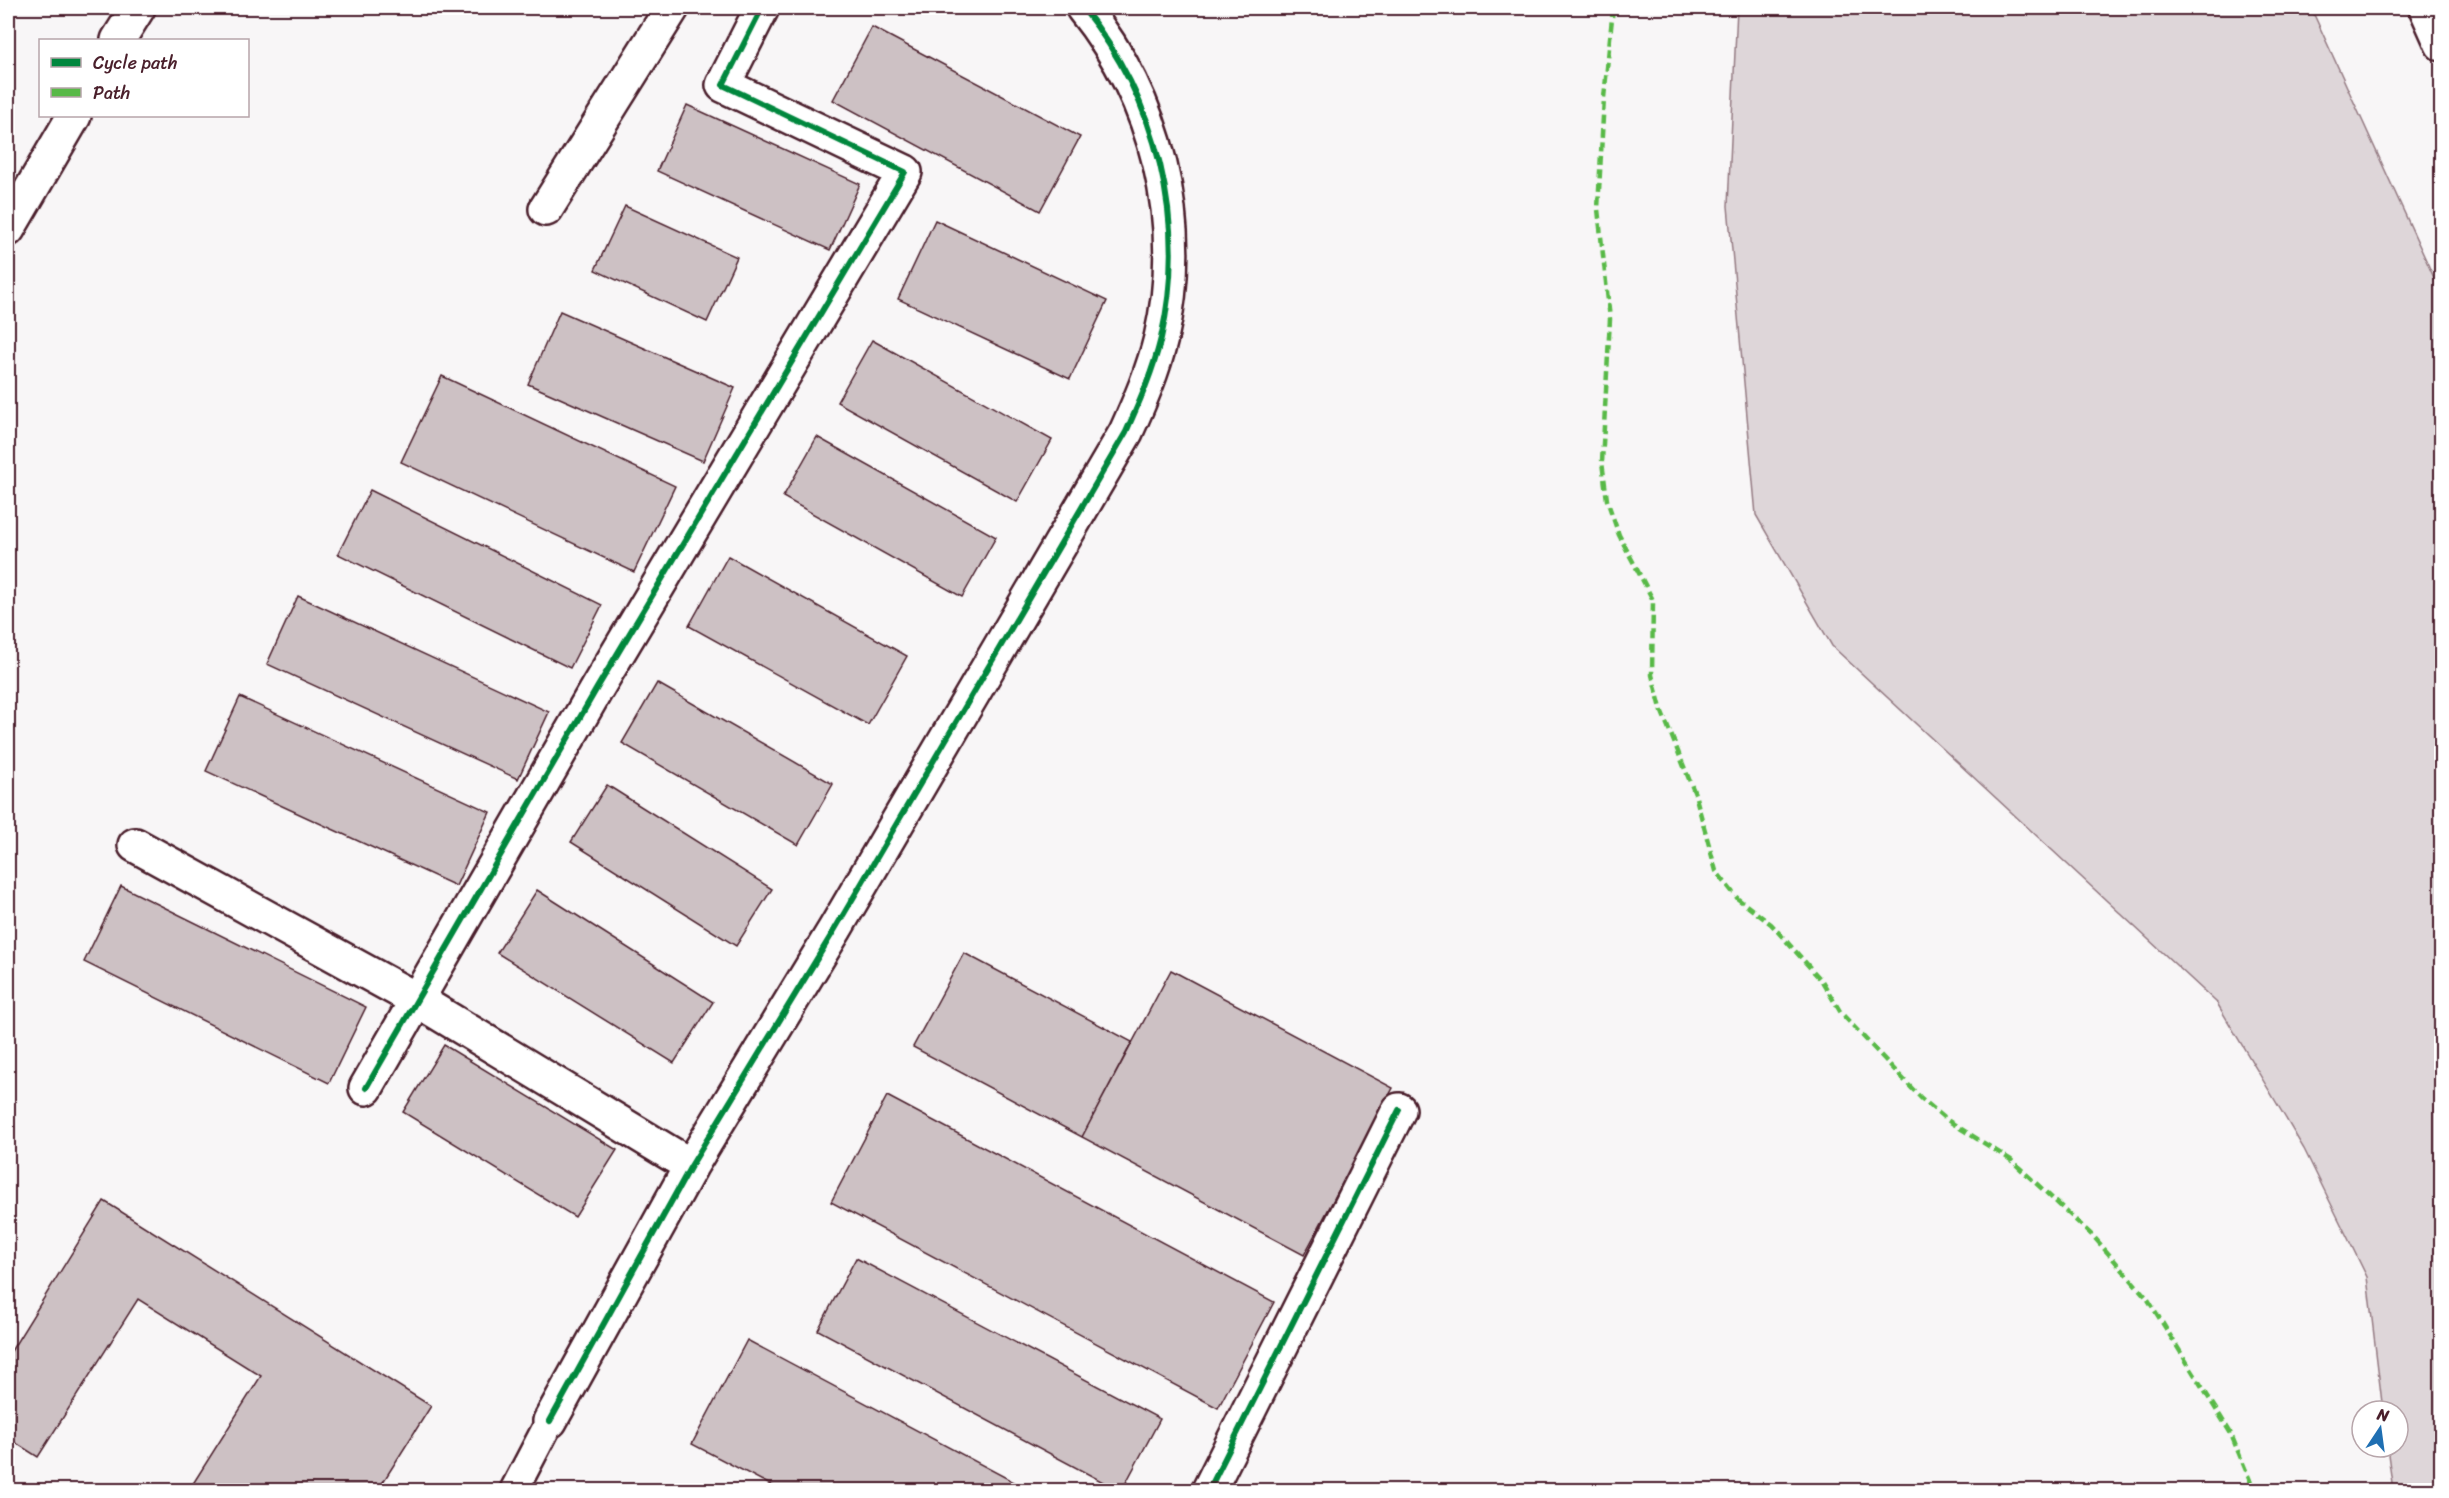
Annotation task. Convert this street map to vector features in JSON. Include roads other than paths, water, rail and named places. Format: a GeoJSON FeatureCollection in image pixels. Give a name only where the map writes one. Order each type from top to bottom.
{"type":"FeatureCollection","features":[{"type":"Feature","properties":{"kind":"street"},"geometry":{"type":"LineString","coordinates":[[119,39],[138,8]]}},
{"type":"Feature","properties":{"kind":"street"},"geometry":{"type":"LineString","coordinates":[[546,209],[672,8]]}},
{"type":"Feature","properties":{"kind":"street"},"geometry":{"type":"LineString","coordinates":[[366,1088],[603,678],[905,172],[723,85],[762,8]]}},
{"type":"Feature","properties":{"kind":"street"},"geometry":{"type":"LineString","coordinates":[[550,1421],[691,1166],[835,929],[1126,432],[1147,386],[1161,338],[1169,288],[1170,237],[1165,187],[1154,139],[1140,100],[1122,64],[1083,8]]}},
{"type":"Feature","properties":{"kind":"street"},"geometry":{"type":"LineString","coordinates":[[2427,8],[2442,44]]}},
{"type":"Feature","properties":{"kind":"street"},"geometry":{"type":"LineString","coordinates":[[8,229],[73,117]]}},
{"type":"Feature","properties":{"kind":"street"},"geometry":{"type":"LineString","coordinates":[[135,845],[417,1000],[691,1166]]}},
{"type":"Feature","properties":{"kind":"street"},"geometry":{"type":"LineString","coordinates":[[1209,1491],[1399,1110]]}},
{"type":"Feature","properties":{"kind":"lane"},"geometry":{"type":"LineString","coordinates":[[514,1491],[550,1421]]}}]}
